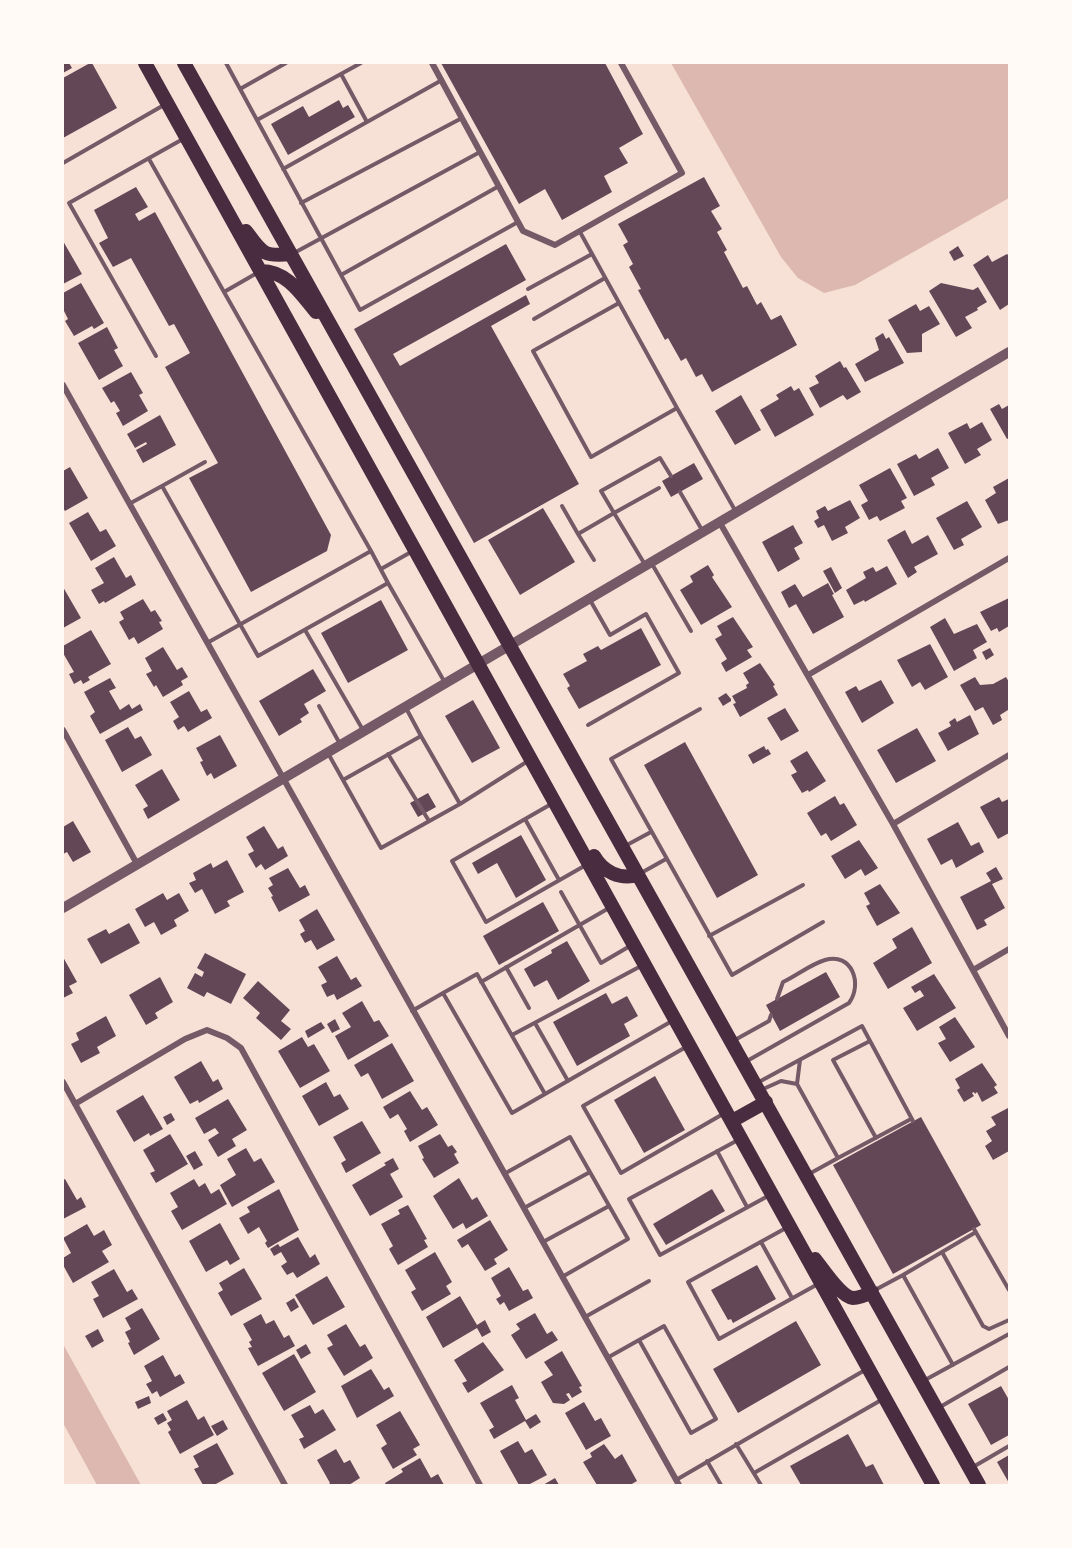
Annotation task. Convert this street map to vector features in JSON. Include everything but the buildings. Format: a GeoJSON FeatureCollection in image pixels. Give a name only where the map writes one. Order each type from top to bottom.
{"type":"FeatureCollection","features":[{"type":"Feature","properties":{"kind":"main road"},"geometry":{"type":"LineString","coordinates":[[145,63],[933,1485]]}},
{"type":"Feature","properties":{"kind":"main road"},"geometry":{"type":"LineString","coordinates":[[184,63],[979,1485]]}},
{"type":"Feature","properties":{"kind":"main road"},"geometry":{"type":"LineString","coordinates":[[213,186],[261,251],[274,256],[291,254]]}},
{"type":"Feature","properties":{"kind":"main road"},"geometry":{"type":"LineString","coordinates":[[261,271],[270,271],[294,285],[338,339]]}},
{"type":"Feature","properties":{"kind":"main road"},"geometry":{"type":"LineString","coordinates":[[554,799],[572,817],[604,870],[631,877],[638,875]]}},
{"type":"Feature","properties":{"kind":"main road"},"geometry":{"type":"LineString","coordinates":[[729,1117],[760,1092]]}},
{"type":"Feature","properties":{"kind":"main road"},"geometry":{"type":"LineString","coordinates":[[791,1229],[843,1294],[850,1298],[857,1298],[872,1292]]}},
{"type":"Feature","properties":{"kind":"street"},"geometry":{"type":"LineString","coordinates":[[432,63],[524,231],[555,245],[682,173],[621,63]]}},
{"type":"Feature","properties":{"kind":"street"},"geometry":{"type":"LineString","coordinates":[[63,908],[1009,352]]}},
{"type":"Feature","properties":{"kind":"street"},"geometry":{"type":"LineString","coordinates":[[63,385],[677,1483]]}},
{"type":"Feature","properties":{"kind":"street"},"geometry":{"type":"LineString","coordinates":[[720,523],[893,824],[1009,1036]]}},
{"type":"Feature","properties":{"kind":"street"},"geometry":{"type":"LineString","coordinates":[[808,675],[1009,558]]}},
{"type":"Feature","properties":{"kind":"street"},"geometry":{"type":"LineString","coordinates":[[63,730],[137,864]]}},
{"type":"Feature","properties":{"kind":"street"},"geometry":{"type":"LineString","coordinates":[[893,824],[1009,755]]}},
{"type":"Feature","properties":{"kind":"street"},"geometry":{"type":"LineString","coordinates":[[973,970],[1009,949]]}},
{"type":"Feature","properties":{"kind":"street"},"geometry":{"type":"LineString","coordinates":[[75,1104],[185,1039],[207,1030],[227,1038],[241,1048],[480,1485]]}},
{"type":"Feature","properties":{"kind":"street"},"geometry":{"type":"LineString","coordinates":[[63,1082],[285,1485]]}},
{"type":"Feature","properties":{"kind":"lane"},"geometry":{"type":"LineString","coordinates":[[226,63],[360,310],[519,222]]}},
{"type":"Feature","properties":{"kind":"lane"},"geometry":{"type":"LineString","coordinates":[[240,89],[286,63]]}},
{"type":"Feature","properties":{"kind":"lane"},"geometry":{"type":"LineString","coordinates":[[257,120],[361,63]]}},
{"type":"Feature","properties":{"kind":"lane"},"geometry":{"type":"LineString","coordinates":[[341,74],[367,122]]}},
{"type":"Feature","properties":{"kind":"lane"},"geometry":{"type":"LineString","coordinates":[[283,169],[442,80]]}},
{"type":"Feature","properties":{"kind":"lane"},"geometry":{"type":"LineString","coordinates":[[63,163],[167,103]]}},
{"type":"Feature","properties":{"kind":"lane"},"geometry":{"type":"LineString","coordinates":[[301,203],[462,118]]}},
{"type":"Feature","properties":{"kind":"lane"},"geometry":{"type":"LineString","coordinates":[[156,356],[69,203],[186,138]]}},
{"type":"Feature","properties":{"kind":"lane"},"geometry":{"type":"LineString","coordinates":[[291,254],[481,152]]}},
{"type":"Feature","properties":{"kind":"lane"},"geometry":{"type":"LineString","coordinates":[[149,158],[445,684]]}},
{"type":"Feature","properties":{"kind":"lane"},"geometry":{"type":"LineString","coordinates":[[341,275],[500,186]]}},
{"type":"Feature","properties":{"kind":"lane"},"geometry":{"type":"LineString","coordinates":[[580,232],[736,513]]}},
{"type":"Feature","properties":{"kind":"lane"},"geometry":{"type":"LineString","coordinates":[[528,289],[592,254]]}},
{"type":"Feature","properties":{"kind":"lane"},"geometry":{"type":"LineString","coordinates":[[224,292],[261,271]]}},
{"type":"Feature","properties":{"kind":"lane"},"geometry":{"type":"LineString","coordinates":[[534,319],[605,278]]}},
{"type":"Feature","properties":{"kind":"lane"},"geometry":{"type":"LineString","coordinates":[[619,303],[532,351],[580,438],[591,457],[677,408]]}},
{"type":"Feature","properties":{"kind":"lane"},"geometry":{"type":"LineString","coordinates":[[671,476],[660,458],[601,491],[691,631]]}},
{"type":"Feature","properties":{"kind":"lane"},"geometry":{"type":"LineString","coordinates":[[129,504],[205,462]]}},
{"type":"Feature","properties":{"kind":"lane"},"geometry":{"type":"LineString","coordinates":[[162,486],[258,656],[388,583]]}},
{"type":"Feature","properties":{"kind":"lane"},"geometry":{"type":"LineString","coordinates":[[578,534],[659,488]]}},
{"type":"Feature","properties":{"kind":"lane"},"geometry":{"type":"LineString","coordinates":[[680,492],[704,532]]}},
{"type":"Feature","properties":{"kind":"lane"},"geometry":{"type":"LineString","coordinates":[[562,506],[594,560]]}},
{"type":"Feature","properties":{"kind":"lane"},"geometry":{"type":"LineString","coordinates":[[381,569],[415,550]]}},
{"type":"Feature","properties":{"kind":"lane"},"geometry":{"type":"LineString","coordinates":[[207,644],[371,551]]}},
{"type":"Feature","properties":{"kind":"lane"},"geometry":{"type":"LineString","coordinates":[[588,725],[679,674],[646,615],[610,635],[590,600]]}},
{"type":"Feature","properties":{"kind":"lane"},"geometry":{"type":"LineString","coordinates":[[305,630],[364,731]]}},
{"type":"Feature","properties":{"kind":"lane"},"geometry":{"type":"LineString","coordinates":[[319,706],[340,745]]}},
{"type":"Feature","properties":{"kind":"lane"},"geometry":{"type":"LineString","coordinates":[[405,707],[460,804]]}},
{"type":"Feature","properties":{"kind":"lane"},"geometry":{"type":"LineString","coordinates":[[700,710],[610,759],[732,975],[823,922]]}},
{"type":"Feature","properties":{"kind":"lane"},"geometry":{"type":"LineString","coordinates":[[343,780],[421,736]]}},
{"type":"Feature","properties":{"kind":"lane"},"geometry":{"type":"LineString","coordinates":[[327,752],[381,848],[460,804],[531,759]]}},
{"type":"Feature","properties":{"kind":"lane"},"geometry":{"type":"LineString","coordinates":[[388,754],[429,821]]}},
{"type":"Feature","properties":{"kind":"lane"},"geometry":{"type":"LineString","coordinates":[[554,799],[525,819],[452,861],[486,922],[589,863]]}},
{"type":"Feature","properties":{"kind":"lane"},"geometry":{"type":"LineString","coordinates":[[525,819],[559,880]]}},
{"type":"Feature","properties":{"kind":"lane"},"geometry":{"type":"LineString","coordinates":[[623,848],[651,832]]}},
{"type":"Feature","properties":{"kind":"lane"},"geometry":{"type":"LineString","coordinates":[[638,875],[666,859]]}},
{"type":"Feature","properties":{"kind":"lane"},"geometry":{"type":"LineString","coordinates":[[710,936],[803,885]]}},
{"type":"Feature","properties":{"kind":"lane"},"geometry":{"type":"LineString","coordinates":[[561,892],[601,963],[634,944]]}},
{"type":"Feature","properties":{"kind":"lane"},"geometry":{"type":"LineString","coordinates":[[481,982],[612,906]]}},
{"type":"Feature","properties":{"kind":"lane"},"geometry":{"type":"LineString","coordinates":[[743,1063],[849,1003],[856,988],[856,980],[848,966],[841,962],[825,960],[783,982],[777,999]]}},
{"type":"Feature","properties":{"kind":"lane"},"geometry":{"type":"LineString","coordinates":[[512,1035],[645,964]]}},
{"type":"Feature","properties":{"kind":"lane"},"geometry":{"type":"LineString","coordinates":[[507,967],[529,1008]]}},
{"type":"Feature","properties":{"kind":"lane"},"geometry":{"type":"LineString","coordinates":[[412,1011],[477,974],[545,1094]]}},
{"type":"Feature","properties":{"kind":"lane"},"geometry":{"type":"LineString","coordinates":[[443,993],[512,1113],[675,1020]]}},
{"type":"Feature","properties":{"kind":"lane"},"geometry":{"type":"LineString","coordinates":[[731,1042],[769,1021],[771,1015]]}},
{"type":"Feature","properties":{"kind":"lane"},"geometry":{"type":"LineString","coordinates":[[535,1023],[568,1081]]}},
{"type":"Feature","properties":{"kind":"lane"},"geometry":{"type":"LineString","coordinates":[[760,1092],[800,1059],[862,1026],[912,1120],[806,1176]]}},
{"type":"Feature","properties":{"kind":"lane"},"geometry":{"type":"LineString","coordinates":[[870,1041],[833,1060],[876,1138]]}},
{"type":"Feature","properties":{"kind":"lane"},"geometry":{"type":"LineString","coordinates":[[690,1045],[583,1106],[621,1173],[729,1117]]}},
{"type":"Feature","properties":{"kind":"lane"},"geometry":{"type":"LineString","coordinates":[[800,1059],[797,1084],[838,1158]]}},
{"type":"Feature","properties":{"kind":"lane"},"geometry":{"type":"LineString","coordinates":[[760,1092],[781,1081],[797,1084]]}},
{"type":"Feature","properties":{"kind":"lane"},"geometry":{"type":"LineString","coordinates":[[504,1174],[570,1137],[628,1239],[562,1277]]}},
{"type":"Feature","properties":{"kind":"lane"},"geometry":{"type":"LineString","coordinates":[[741,1138],[629,1199],[660,1255],[772,1194]]}},
{"type":"Feature","properties":{"kind":"lane"},"geometry":{"type":"LineString","coordinates":[[717,1151],[747,1207]]}},
{"type":"Feature","properties":{"kind":"lane"},"geometry":{"type":"LineString","coordinates":[[523,1208],[590,1172]]}},
{"type":"Feature","properties":{"kind":"lane"},"geometry":{"type":"LineString","coordinates":[[543,1243],[609,1206]]}},
{"type":"Feature","properties":{"kind":"lane"},"geometry":{"type":"LineString","coordinates":[[791,1229],[761,1242],[688,1282],[719,1339],[821,1282]]}},
{"type":"Feature","properties":{"kind":"lane"},"geometry":{"type":"LineString","coordinates":[[872,1292],[942,1252],[975,1230],[1009,1290]]}},
{"type":"Feature","properties":{"kind":"lane"},"geometry":{"type":"LineString","coordinates":[[761,1242],[792,1298]]}},
{"type":"Feature","properties":{"kind":"lane"},"geometry":{"type":"LineString","coordinates":[[942,1252],[983,1326],[989,1329],[1009,1320]]}},
{"type":"Feature","properties":{"kind":"lane"},"geometry":{"type":"LineString","coordinates":[[903,1275],[953,1365]]}},
{"type":"Feature","properties":{"kind":"lane"},"geometry":{"type":"LineString","coordinates":[[585,1318],[649,1281]]}},
{"type":"Feature","properties":{"kind":"lane"},"geometry":{"type":"LineString","coordinates":[[607,1358],[639,1340],[664,1326],[716,1419],[691,1433],[639,1340]]}},
{"type":"Feature","properties":{"kind":"lane"},"geometry":{"type":"LineString","coordinates":[[922,1382],[1009,1334]]}},
{"type":"Feature","properties":{"kind":"lane"},"geometry":{"type":"LineString","coordinates":[[677,1483],[707,1461],[868,1368]]}},
{"type":"Feature","properties":{"kind":"lane"},"geometry":{"type":"LineString","coordinates":[[937,1409],[1008,1370]]}},
{"type":"Feature","properties":{"kind":"lane"},"geometry":{"type":"LineString","coordinates":[[754,1473],[885,1399]]}},
{"type":"Feature","properties":{"kind":"lane"},"geometry":{"type":"LineString","coordinates":[[736,1444],[760,1485]]}},
{"type":"Feature","properties":{"kind":"lane"},"geometry":{"type":"LineString","coordinates":[[970,1469],[1009,1446]]}},
{"type":"Feature","properties":{"kind":"lane"},"geometry":{"type":"LineString","coordinates":[[707,1461],[721,1485]]}},
{"type":"Feature","properties":{"kind":"shaded area"},"geometry":{"type":"Polygon","coordinates":[[[671,63],[1009,63],[1009,198],[855,285],[824,293],[798,278],[781,257],[671,63]]]}},
{"type":"Feature","properties":{"kind":"shaded area"},"geometry":{"type":"Polygon","coordinates":[[[63,1344],[141,1485],[97,1485],[63,1423],[63,1344]]]}}]}
